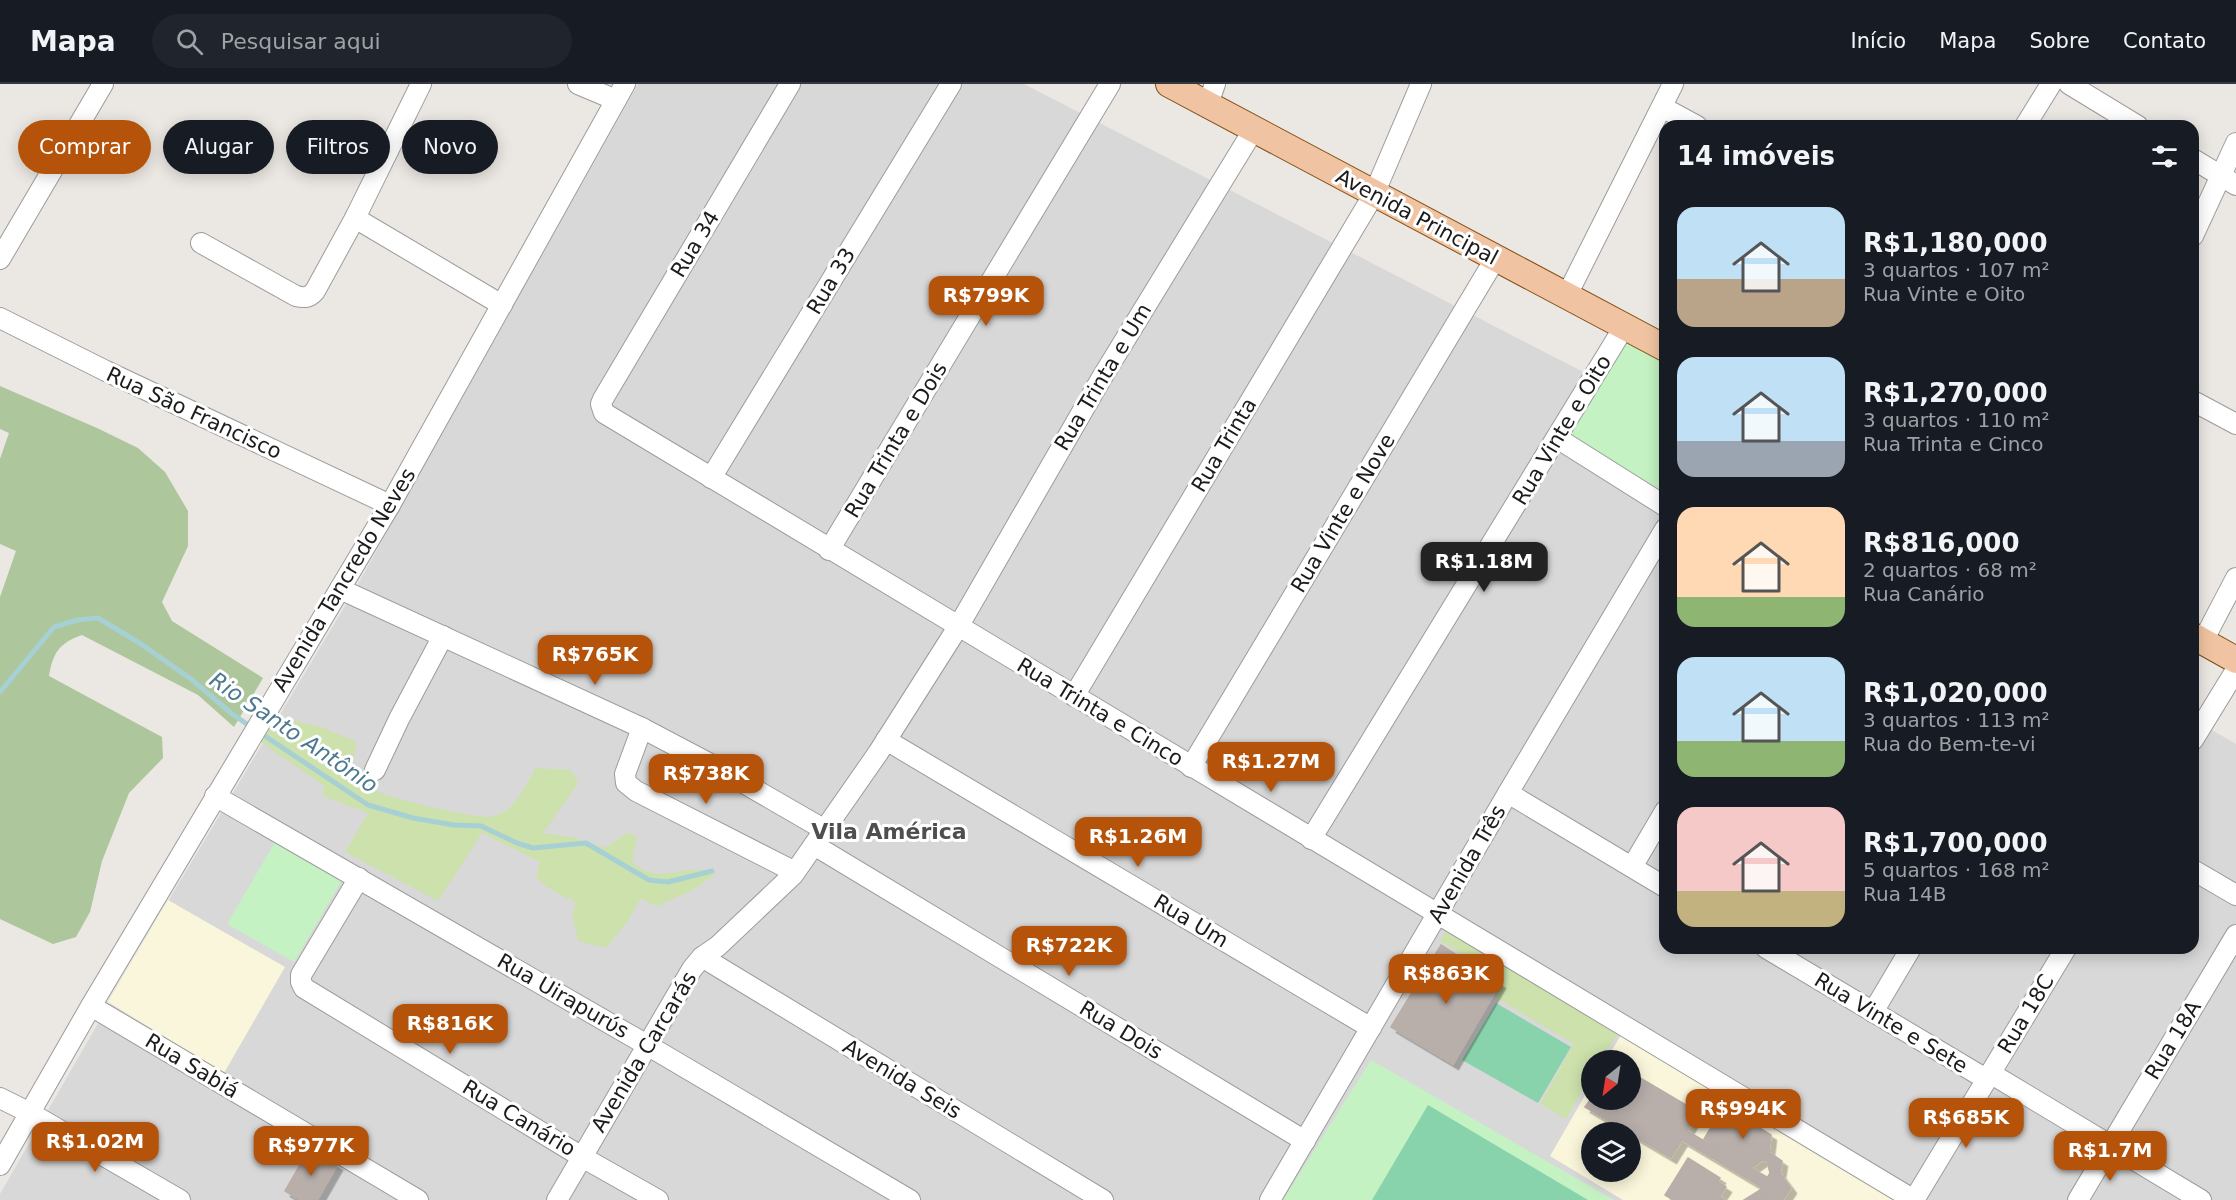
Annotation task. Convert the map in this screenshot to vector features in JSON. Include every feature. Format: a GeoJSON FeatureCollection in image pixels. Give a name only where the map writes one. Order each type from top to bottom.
{"type":"FeatureCollection","features":[{"type":"Feature","properties":{"kind":"main road","name":"Avenida Principal"},"geometry":{"type":"LineString","coordinates":[[1169,84],[1211,94],[1254,129],[1659,345]]}},
{"type":"Feature","properties":{"kind":"main road"},"geometry":{"type":"LineString","coordinates":[[2199,640],[2236,660]]}},
{"type":"Feature","properties":{"kind":"street"},"geometry":{"type":"LineString","coordinates":[[0,260],[103,84]]}},
{"type":"Feature","properties":{"kind":"street"},"geometry":{"type":"LineString","coordinates":[[201,243],[296,296],[306,298],[315,291],[355,218],[421,84]]}},
{"type":"Feature","properties":{"kind":"street"},"geometry":{"type":"LineString","coordinates":[[578,84],[621,92]]}},
{"type":"Feature","properties":{"kind":"street","name":"Rua 34"},"geometry":{"type":"LineString","coordinates":[[601,404],[790,84]]}},
{"type":"Feature","properties":{"kind":"street","name":"Rua 33"},"geometry":{"type":"LineString","coordinates":[[711,478],[951,84]]}},
{"type":"Feature","properties":{"kind":"street","name":"Rua Trinta e Dois"},"geometry":{"type":"LineString","coordinates":[[830,550],[1110,84]]}},
{"type":"Feature","properties":{"kind":"street","name":"Rua Trinta"},"geometry":{"type":"LineString","coordinates":[[1074,696],[1374,194],[1421,84]]}},
{"type":"Feature","properties":{"kind":"street"},"geometry":{"type":"LineString","coordinates":[[1566,297],[1673,84]]}},
{"type":"Feature","properties":{"kind":"street"},"geometry":{"type":"LineString","coordinates":[[2029,120],[2051,84]]}},
{"type":"Feature","properties":{"kind":"street"},"geometry":{"type":"LineString","coordinates":[[2069,84],[2128,120]]}},
{"type":"Feature","properties":{"kind":"street","name":"Avenida Tancredo Neves"},"geometry":{"type":"LineString","coordinates":[[0,1165],[91,1006],[390,505],[621,92]]}},
{"type":"Feature","properties":{"kind":"street"},"geometry":{"type":"LineString","coordinates":[[1662,107],[1686,120]]}},
{"type":"Feature","properties":{"kind":"street","name":"Rua Trinta e Um"},"geometry":{"type":"LineString","coordinates":[[958,627],[1101,379],[1254,129]]}},
{"type":"Feature","properties":{"kind":"street"},"geometry":{"type":"LineString","coordinates":[[2199,226],[2228,180],[2236,143]]}},
{"type":"Feature","properties":{"kind":"street"},"geometry":{"type":"LineString","coordinates":[[2199,163],[2228,180]]}},
{"type":"Feature","properties":{"kind":"street"},"geometry":{"type":"LineString","coordinates":[[355,218],[502,305]]}},
{"type":"Feature","properties":{"kind":"street","name":"Rua Vinte e Nove"},"geometry":{"type":"LineString","coordinates":[[1191,767],[1495,259]]}},
{"type":"Feature","properties":{"kind":"street","name":"Rua São Francisco"},"geometry":{"type":"LineString","coordinates":[[0,318],[106,371],[390,505]]}},
{"type":"Feature","properties":{"kind":"street","name":"Rua Vinte e Oito"},"geometry":{"type":"LineString","coordinates":[[1311,839],[1624,327]]}},
{"type":"Feature","properties":{"kind":"street"},"geometry":{"type":"LineString","coordinates":[[2199,403],[2236,424]]}},
{"type":"Feature","properties":{"kind":"street","name":"Rua Trinta e Cinco"},"geometry":{"type":"LineString","coordinates":[[601,404],[608,416],[1914,1200]]}},
{"type":"Feature","properties":{"kind":"street"},"geometry":{"type":"LineString","coordinates":[[1557,438],[1659,502]]}},
{"type":"Feature","properties":{"kind":"street","name":"Avenida Três"},"geometry":{"type":"LineString","coordinates":[[1270,1200],[1659,539]]}},
{"type":"Feature","properties":{"kind":"street"},"geometry":{"type":"LineString","coordinates":[[2199,637],[2236,578]]}},
{"type":"Feature","properties":{"kind":"street","name":"Rua Dois"},"geometry":{"type":"LineString","coordinates":[[340,590],[642,728],[716,767],[819,837],[1305,1141]]}},
{"type":"Feature","properties":{"kind":"street","name":"Avenida Carcarás"},"geometry":{"type":"LineString","coordinates":[[557,1200],[692,969],[702,957],[718,946],[795,872],[886,740],[958,627]]}},
{"type":"Feature","properties":{"kind":"street"},"geometry":{"type":"LineString","coordinates":[[375,770],[443,636]]}},
{"type":"Feature","properties":{"kind":"street"},"geometry":{"type":"LineString","coordinates":[[2199,730],[2236,670]]}},
{"type":"Feature","properties":{"kind":"street"},"geometry":{"type":"LineString","coordinates":[[642,728],[625,774],[626,783],[636,791],[795,872]]}},
{"type":"Feature","properties":{"kind":"street","name":"Rua Um"},"geometry":{"type":"LineString","coordinates":[[886,740],[1371,1028]]}},
{"type":"Feature","properties":{"kind":"street"},"geometry":{"type":"LineString","coordinates":[[1508,793],[1659,883]]}},
{"type":"Feature","properties":{"kind":"street","name":"Rua Uirapurύs"},"geometry":{"type":"LineString","coordinates":[[216,796],[910,1200]]}},
{"type":"Feature","properties":{"kind":"street"},"geometry":{"type":"LineString","coordinates":[[1632,867],[1659,821]]}},
{"type":"Feature","properties":{"kind":"street"},"geometry":{"type":"LineString","coordinates":[[2199,873],[2236,895]]}},
{"type":"Feature","properties":{"kind":"street","name":"Rua Canário"},"geometry":{"type":"LineString","coordinates":[[358,878],[301,975],[304,988],[582,1157],[658,1200]]}},
{"type":"Feature","properties":{"kind":"street","name":"Rua 18A"},"geometry":{"type":"LineString","coordinates":[[2078,1200],[2236,935]]}},
{"type":"Feature","properties":{"kind":"street","name":"Rua Vinte e Sete"},"geometry":{"type":"LineString","coordinates":[[1776,954],[1873,1012],[2110,1145],[2201,1200]]}},
{"type":"Feature","properties":{"kind":"street"},"geometry":{"type":"LineString","coordinates":[[1873,1012],[1907,954]]}},
{"type":"Feature","properties":{"kind":"street","name":"Rua 18C"},"geometry":{"type":"LineString","coordinates":[[1914,1200],[2062,954]]}},
{"type":"Feature","properties":{"kind":"street","name":"Avenida Seis"},"geometry":{"type":"LineString","coordinates":[[702,957],[1102,1200]]}},
{"type":"Feature","properties":{"kind":"street","name":"Rua Sabiá"},"geometry":{"type":"LineString","coordinates":[[91,1006],[418,1200]]}},
{"type":"Feature","properties":{"kind":"street"},"geometry":{"type":"LineString","coordinates":[[0,1098],[180,1200]]}},
{"type":"Feature","properties":{"kind":"shaded area"},"geometry":{"type":"Polygon","coordinates":[[[638,84],[1024,84],[1659,411],[1659,954],[2199,954],[2199,722],[2236,744],[2236,1200],[0,1200],[0,1194],[170,898],[354,591],[638,84]]]}},
{"type":"Feature","properties":{"kind":"shaded area"},"geometry":{"type":"Polygon","coordinates":[[[168,900],[285,967],[224,1073],[108,1002],[168,900]]]}},
{"type":"Feature","properties":{"kind":"shaded area"},"geometry":{"type":"Polygon","coordinates":[[[1621,1035],[1899,1200],[1623,1200],[1593,1182],[1641,1182],[1641,1122],[1581,1122],[1581,1175],[1550,1156],[1581,1102],[1581,1110],[1641,1110],[1641,1050],[1612,1050],[1621,1035]]]}},
{"type":"Feature","properties":{"kind":"green space"},"geometry":{"type":"Polygon","coordinates":[[[1625,329],[1659,347],[1659,499],[1560,438],[1625,329]]]}},
{"type":"Feature","properties":{"kind":"green space"},"geometry":{"type":"Polygon","coordinates":[[[0,386],[138,448],[165,472],[188,511],[188,546],[162,602],[172,621],[263,678],[234,727],[198,695],[82,635],[58,650],[49,676],[162,737],[163,758],[129,793],[102,861],[90,912],[76,937],[53,944],[0,919],[0,597],[16,551],[0,544],[0,459],[9,433],[0,429],[0,386]]]}},
{"type":"Feature","properties":{"kind":"green space"},"geometry":{"type":"Polygon","coordinates":[[[270,715],[321,727],[357,742],[350,775],[366,787],[393,797],[452,812],[486,817],[495,816],[514,803],[536,768],[571,770],[578,783],[543,833],[572,837],[605,848],[627,833],[637,836],[632,862],[645,870],[657,874],[700,870],[716,874],[691,891],[657,906],[640,899],[628,921],[606,948],[578,941],[572,915],[576,903],[545,886],[536,877],[540,862],[482,833],[438,901],[345,852],[368,813],[323,796],[324,786],[258,740],[270,715]]]}},
{"type":"Feature","properties":{"kind":"green space"},"geometry":{"type":"Polygon","coordinates":[[[277,839],[342,880],[294,962],[227,924],[277,839]]]}},
{"type":"Feature","properties":{"kind":"green space"},"geometry":{"type":"Polygon","coordinates":[[[1446,931],[1619,1031],[1607,1050],[1581,1050],[1581,1093],[1566,1119],[1540,1104],[1574,1044],[1495,997],[1505,979],[1440,941],[1446,931]]]}},
{"type":"Feature","properties":{"kind":"green space"},"geometry":{"type":"Polygon","coordinates":[[[1496,1003],[1571,1047],[1538,1103],[1462,1060],[1496,1003]]]}},
{"type":"Feature","properties":{"kind":"green space"},"geometry":{"type":"Polygon","coordinates":[[[1371,1060],[1614,1200],[1283,1200],[1371,1060]]]}},
{"type":"Feature","properties":{"kind":"green space"},"geometry":{"type":"Polygon","coordinates":[[[1428,1105],[1588,1200],[1372,1200],[1428,1105]]]}},
{"type":"Feature","properties":{"kind":"building"},"geometry":{"type":"Polygon","coordinates":[[[1441,945],[1500,983],[1453,1064],[1391,1027],[1441,945]]]}},
{"type":"Feature","properties":{"kind":"building"},"geometry":{"type":"Polygon","coordinates":[[[1641,1078],[1698,1112],[1687,1131],[1767,1177],[1761,1187],[1682,1140],[1671,1158],[1641,1140],[1641,1122],[1610,1122],[1590,1110],[1641,1110],[1641,1078]]]}},
{"type":"Feature","properties":{"kind":"building"},"geometry":{"type":"Polygon","coordinates":[[[1724,1106],[1771,1135],[1769,1152],[1782,1161],[1780,1173],[1770,1173],[1767,1161],[1763,1160],[1751,1168],[1704,1139],[1724,1106]]]}},
{"type":"Feature","properties":{"kind":"building"},"geometry":{"type":"Polygon","coordinates":[[[309,1149],[337,1165],[317,1200],[300,1200],[285,1191],[309,1149]]]}},
{"type":"Feature","properties":{"kind":"building"},"geometry":{"type":"Polygon","coordinates":[[[1688,1158],[1720,1178],[1718,1182],[1726,1187],[1720,1196],[1725,1200],[1673,1200],[1665,1195],[1688,1158]]]}},
{"type":"Feature","properties":{"kind":"building"},"geometry":{"type":"Polygon","coordinates":[[[1770,1173],[1780,1173],[1791,1188],[1783,1200],[1767,1200],[1760,1190],[1770,1173]]]}},
{"type":"Feature","properties":{"kind":"building"},"geometry":{"type":"Polygon","coordinates":[[[1760,1190],[1767,1200],[1744,1200],[1760,1190]]]}},
{"type":"Feature","properties":{"kind":"waterway","name":"Rio Santo Antônio"},"geometry":{"type":"LineString","coordinates":[[0,692],[54,627],[77,620],[98,618],[141,644],[191,679],[251,727]]}},
{"type":"Feature","properties":{"kind":"waterway","name":"Rio Santo Antônio"},"geometry":{"type":"LineString","coordinates":[[259,732],[368,805],[413,818],[454,825],[481,826],[533,848],[586,843],[649,880],[668,882],[712,871]]}},
{"type":"Feature","properties":{"kind":"district","name":"Vila América"},"geometry":{"type":"Point","coordinates":[889,831]}}]}
